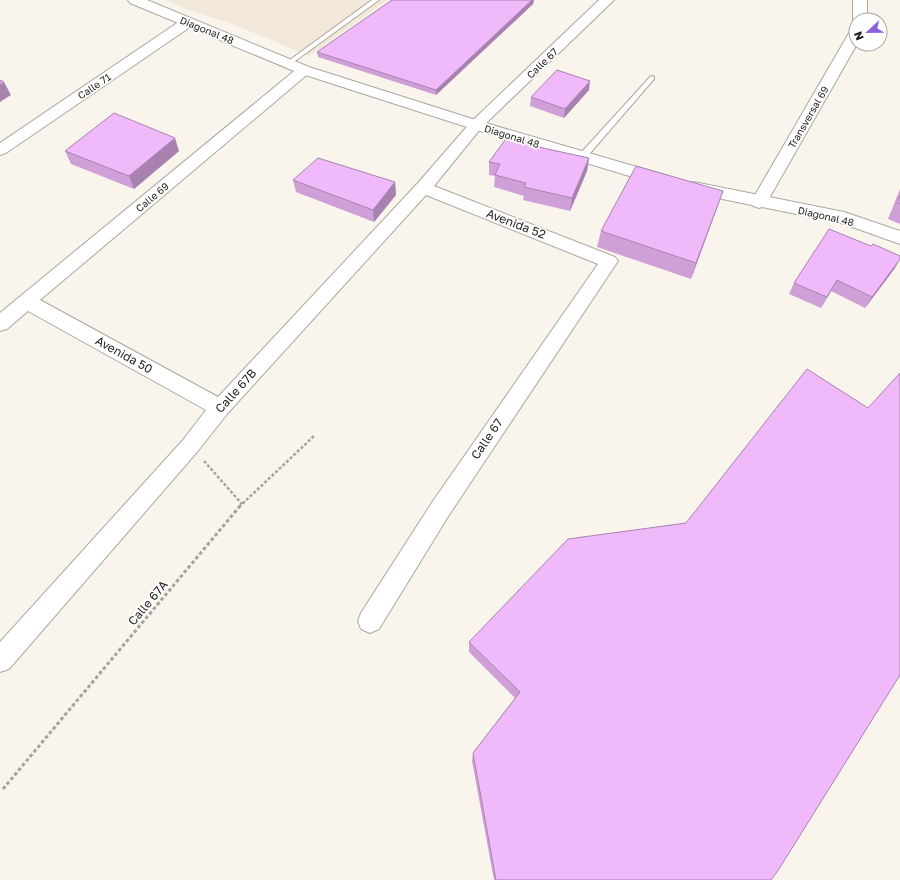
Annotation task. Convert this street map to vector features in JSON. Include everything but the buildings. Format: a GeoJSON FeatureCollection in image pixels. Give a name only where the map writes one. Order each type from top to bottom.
{"type":"FeatureCollection","features":[{"type":"Feature","properties":{"kind":"street","name":"Diagonal 48"},"geometry":{"type":"LineString","coordinates":[[135,0],[304,70],[476,125],[582,157],[694,188],[844,218],[900,238]]}},
{"type":"Feature","properties":{"kind":"street","name":"Calle 67"},"geometry":{"type":"LineString","coordinates":[[476,125],[607,0]]}},
{"type":"Feature","properties":{"kind":"street"},"geometry":{"type":"LineString","coordinates":[[860,0],[860,12]]}},
{"type":"Feature","properties":{"kind":"street","name":"Calle 71"},"geometry":{"type":"LineString","coordinates":[[0,150],[188,22]]}},
{"type":"Feature","properties":{"kind":"street","name":"Transversal 69"},"geometry":{"type":"LineString","coordinates":[[759,202],[848,47]]}},
{"type":"Feature","properties":{"kind":"street","name":"Calle 69"},"geometry":{"type":"LineString","coordinates":[[0,324],[304,70]]}},
{"type":"Feature","properties":{"kind":"street","name":"Calle 67B"},"geometry":{"type":"LineString","coordinates":[[0,660],[190,446],[220,408],[423,188],[476,125]]}},
{"type":"Feature","properties":{"kind":"street","name":"Avenida 52"},"geometry":{"type":"LineString","coordinates":[[423,188],[609,261]]}},
{"type":"Feature","properties":{"kind":"street","name":"Calle 67"},"geometry":{"type":"LineString","coordinates":[[370,620],[440,508],[609,261]]}},
{"type":"Feature","properties":{"kind":"street","name":"Avenida 50"},"geometry":{"type":"LineString","coordinates":[[28,302],[220,408]]}},
{"type":"Feature","properties":{"kind":"lane"},"geometry":{"type":"LineString","coordinates":[[289,63],[376,0]]}},
{"type":"Feature","properties":{"kind":"lane"},"geometry":{"type":"LineString","coordinates":[[582,157],[652,78]]}},
{"type":"Feature","properties":{"kind":"path","name":"Calle 67A"},"geometry":{"type":"LineString","coordinates":[[3,789],[242,504],[314,436]]}},
{"type":"Feature","properties":{"kind":"path"},"geometry":{"type":"LineString","coordinates":[[190,446],[242,504]]}},
{"type":"Feature","properties":{"kind":"shaded area"},"geometry":{"type":"Polygon","coordinates":[[[166,0],[388,0],[309,56],[230,23],[191,11],[166,0]]]}}]}
